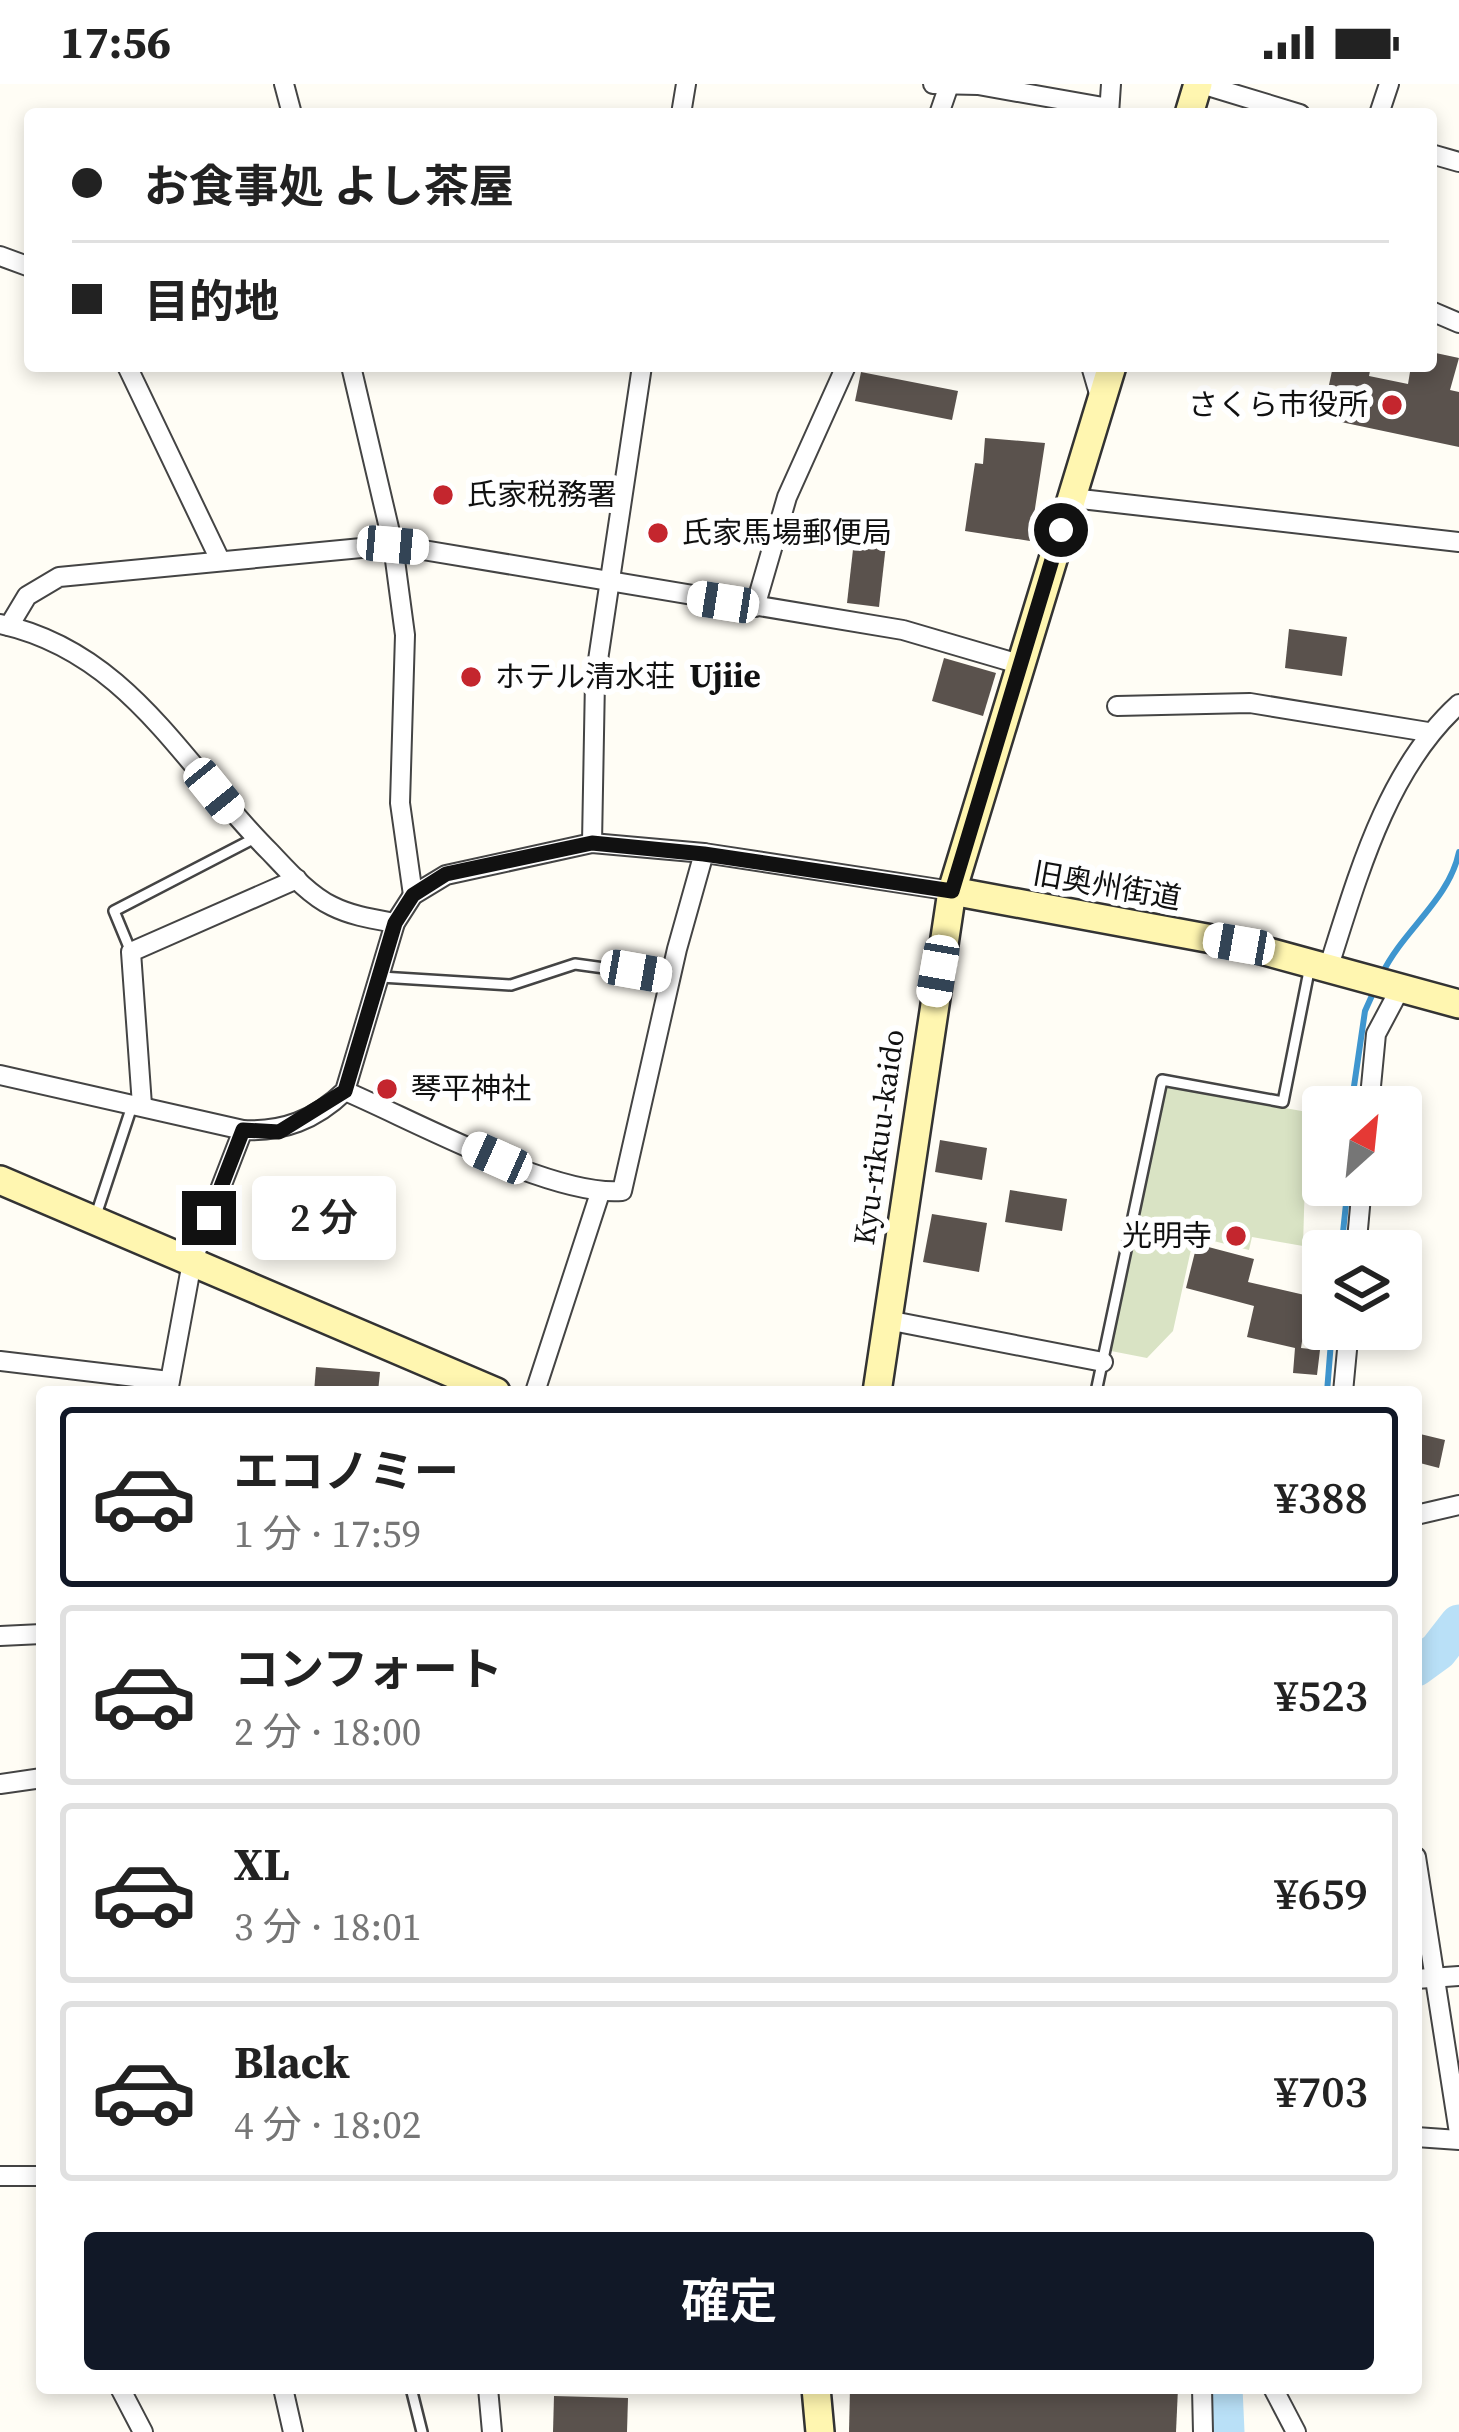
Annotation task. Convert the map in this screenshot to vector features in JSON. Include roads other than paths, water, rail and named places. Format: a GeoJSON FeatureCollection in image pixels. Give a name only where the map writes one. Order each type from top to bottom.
{"type":"FeatureCollection","features":[{"type":"Feature","properties":{"kind":"main road","name":"Kyu-rikuu-kaido"},"geometry":{"type":"LineString","coordinates":[[878,1386],[952,891],[1110,372]]}},
{"type":"Feature","properties":{"kind":"main road","name":"旧奥州街道"},"geometry":{"type":"LineString","coordinates":[[952,891],[1320,963],[1459,1004]]}},
{"type":"Feature","properties":{"kind":"main road"},"geometry":{"type":"LineString","coordinates":[[0,1180],[482,1386]]}},
{"type":"Feature","properties":{"kind":"main road"},"geometry":{"type":"LineString","coordinates":[[817,2394],[820,2432]]}},
{"type":"Feature","properties":{"kind":"street"},"geometry":{"type":"LineString","coordinates":[[1200,84],[1280,108]]}},
{"type":"Feature","properties":{"kind":"street"},"geometry":{"type":"LineString","coordinates":[[941,86],[978,85],[1094,108]]}},
{"type":"Feature","properties":{"kind":"street"},"geometry":{"type":"LineString","coordinates":[[131,372],[220,560]]}},
{"type":"Feature","properties":{"kind":"street"},"geometry":{"type":"LineString","coordinates":[[352,372],[393,545],[405,635],[400,803],[413,895]]}},
{"type":"Feature","properties":{"kind":"street"},"geometry":{"type":"LineString","coordinates":[[592,843],[596,680],[641,372]]}},
{"type":"Feature","properties":{"kind":"street"},"geometry":{"type":"LineString","coordinates":[[755,608],[787,497],[843,372]]}},
{"type":"Feature","properties":{"kind":"street"},"geometry":{"type":"LineString","coordinates":[[1093,372],[1102,402]]}},
{"type":"Feature","properties":{"kind":"street"},"geometry":{"type":"LineString","coordinates":[[1072,498],[1459,542]]}},
{"type":"Feature","properties":{"kind":"street"},"geometry":{"type":"LineString","coordinates":[[395,923],[328,904],[255,838],[146,705],[59,644],[5,625],[27,596],[59,577],[393,545],[926,635],[1019,664]]}},
{"type":"Feature","properties":{"kind":"street"},"geometry":{"type":"LineString","coordinates":[[1118,706],[1250,703],[1428,732]]}},
{"type":"Feature","properties":{"kind":"street"},"geometry":{"type":"LineString","coordinates":[[1320,963],[1366,853],[1428,732],[1459,704]]}},
{"type":"Feature","properties":{"kind":"street"},"geometry":{"type":"LineString","coordinates":[[0,1075],[243,1130],[279,1132],[345,1091],[395,923],[413,895],[446,874],[592,843],[704,854],[952,891]]}},
{"type":"Feature","properties":{"kind":"street"},"geometry":{"type":"LineString","coordinates":[[345,1091],[497,1158],[600,1193],[622,1191],[670,977],[704,854]]}},
{"type":"Feature","properties":{"kind":"street"},"geometry":{"type":"LineString","coordinates":[[138,1104],[131,952],[297,879]]}},
{"type":"Feature","properties":{"kind":"street"},"geometry":{"type":"LineString","coordinates":[[1371,1086],[1376,1034],[1400,987]]}},
{"type":"Feature","properties":{"kind":"street"},"geometry":{"type":"LineString","coordinates":[[0,1361],[168,1386],[192,1262],[243,1130]]}},
{"type":"Feature","properties":{"kind":"street"},"geometry":{"type":"LineString","coordinates":[[537,1386],[572,1292],[600,1193]]}},
{"type":"Feature","properties":{"kind":"street"},"geometry":{"type":"LineString","coordinates":[[887,1320],[1102,1362]]}},
{"type":"Feature","properties":{"kind":"street"},"geometry":{"type":"LineString","coordinates":[[1344,1386],[1347,1350]]}},
{"type":"Feature","properties":{"kind":"street"},"geometry":{"type":"LineString","coordinates":[[1422,1513],[1459,1505]]}},
{"type":"Feature","properties":{"kind":"street"},"geometry":{"type":"LineString","coordinates":[[0,1636],[36,1634]]}},
{"type":"Feature","properties":{"kind":"street"},"geometry":{"type":"LineString","coordinates":[[0,1784],[36,1779]]}},
{"type":"Feature","properties":{"kind":"street"},"geometry":{"type":"LineString","coordinates":[[1422,1939],[1425,1980],[1459,2136],[1422,2137]]}},
{"type":"Feature","properties":{"kind":"street"},"geometry":{"type":"LineString","coordinates":[[1425,1980],[1459,1976]]}},
{"type":"Feature","properties":{"kind":"street"},"geometry":{"type":"LineString","coordinates":[[0,2176],[36,2176]]}},
{"type":"Feature","properties":{"kind":"street"},"geometry":{"type":"LineString","coordinates":[[122,2394],[143,2432]]}},
{"type":"Feature","properties":{"kind":"street"},"geometry":{"type":"LineString","coordinates":[[284,2394],[293,2432]]}},
{"type":"Feature","properties":{"kind":"street"},"geometry":{"type":"LineString","coordinates":[[488,2394],[491,2432]]}},
{"type":"Feature","properties":{"kind":"street"},"geometry":{"type":"LineString","coordinates":[[1202,2394],[1203,2432]]}},
{"type":"Feature","properties":{"kind":"street"},"geometry":{"type":"LineString","coordinates":[[1276,2394],[1296,2432]]}},
{"type":"Feature","properties":{"kind":"lane"},"geometry":{"type":"LineString","coordinates":[[131,952],[114,911],[255,838]]}},
{"type":"Feature","properties":{"kind":"lane"},"geometry":{"type":"LineString","coordinates":[[1097,1386],[1162,1079],[1283,1102],[1320,963]]}},
{"type":"Feature","properties":{"kind":"lane"},"geometry":{"type":"LineString","coordinates":[[380,977],[511,985],[575,964],[670,977]]}},
{"type":"Feature","properties":{"kind":"lane"},"geometry":{"type":"LineString","coordinates":[[94,1220],[138,1104]]}},
{"type":"Feature","properties":{"kind":"lane"},"geometry":{"type":"LineString","coordinates":[[412,2394],[422,2432]]}},
{"type":"Feature","properties":{"kind":"waterway"},"geometry":{"type":"LineString","coordinates":[[1382,974],[1446,885],[1459,852]]}},
{"type":"Feature","properties":{"kind":"waterway"},"geometry":{"type":"LineString","coordinates":[[1354,1086],[1365,1011],[1374,991]]}},
{"type":"Feature","properties":{"kind":"waterway"},"geometry":{"type":"LineString","coordinates":[[1343,1230],[1346,1206]]}},
{"type":"Feature","properties":{"kind":"waterway"},"geometry":{"type":"LineString","coordinates":[[1327,1386],[1330,1350]]}},
{"type":"Feature","properties":{"kind":"waterway"},"geometry":{"type":"LineString","coordinates":[[1422,1663],[1459,1624]]}},
{"type":"Feature","properties":{"kind":"waterway"},"geometry":{"type":"LineString","coordinates":[[1223,2394],[1225,2432]]}},
{"type":"Feature","properties":{"kind":"place","name":"さくら市役所"},"geometry":{"type":"Point","coordinates":[1392,405]}},
{"type":"Feature","properties":{"kind":"place","name":"氏家税務署"},"geometry":{"type":"Point","coordinates":[443,495]}},
{"type":"Feature","properties":{"kind":"place","name":"氏家馬場郵便局"},"geometry":{"type":"Point","coordinates":[658,533]}},
{"type":"Feature","properties":{"kind":"place","name":"ホテル清水荘"},"geometry":{"type":"Point","coordinates":[471,677]}},
{"type":"Feature","properties":{"kind":"place","name":"琴平神社"},"geometry":{"type":"Point","coordinates":[387,1089]}},
{"type":"Feature","properties":{"kind":"place","name":"光明寺"},"geometry":{"type":"Point","coordinates":[1236,1236]}},
{"type":"Feature","properties":{"kind":"district","name":"Ujiie"},"geometry":{"type":"Point","coordinates":[725,675]}}]}
